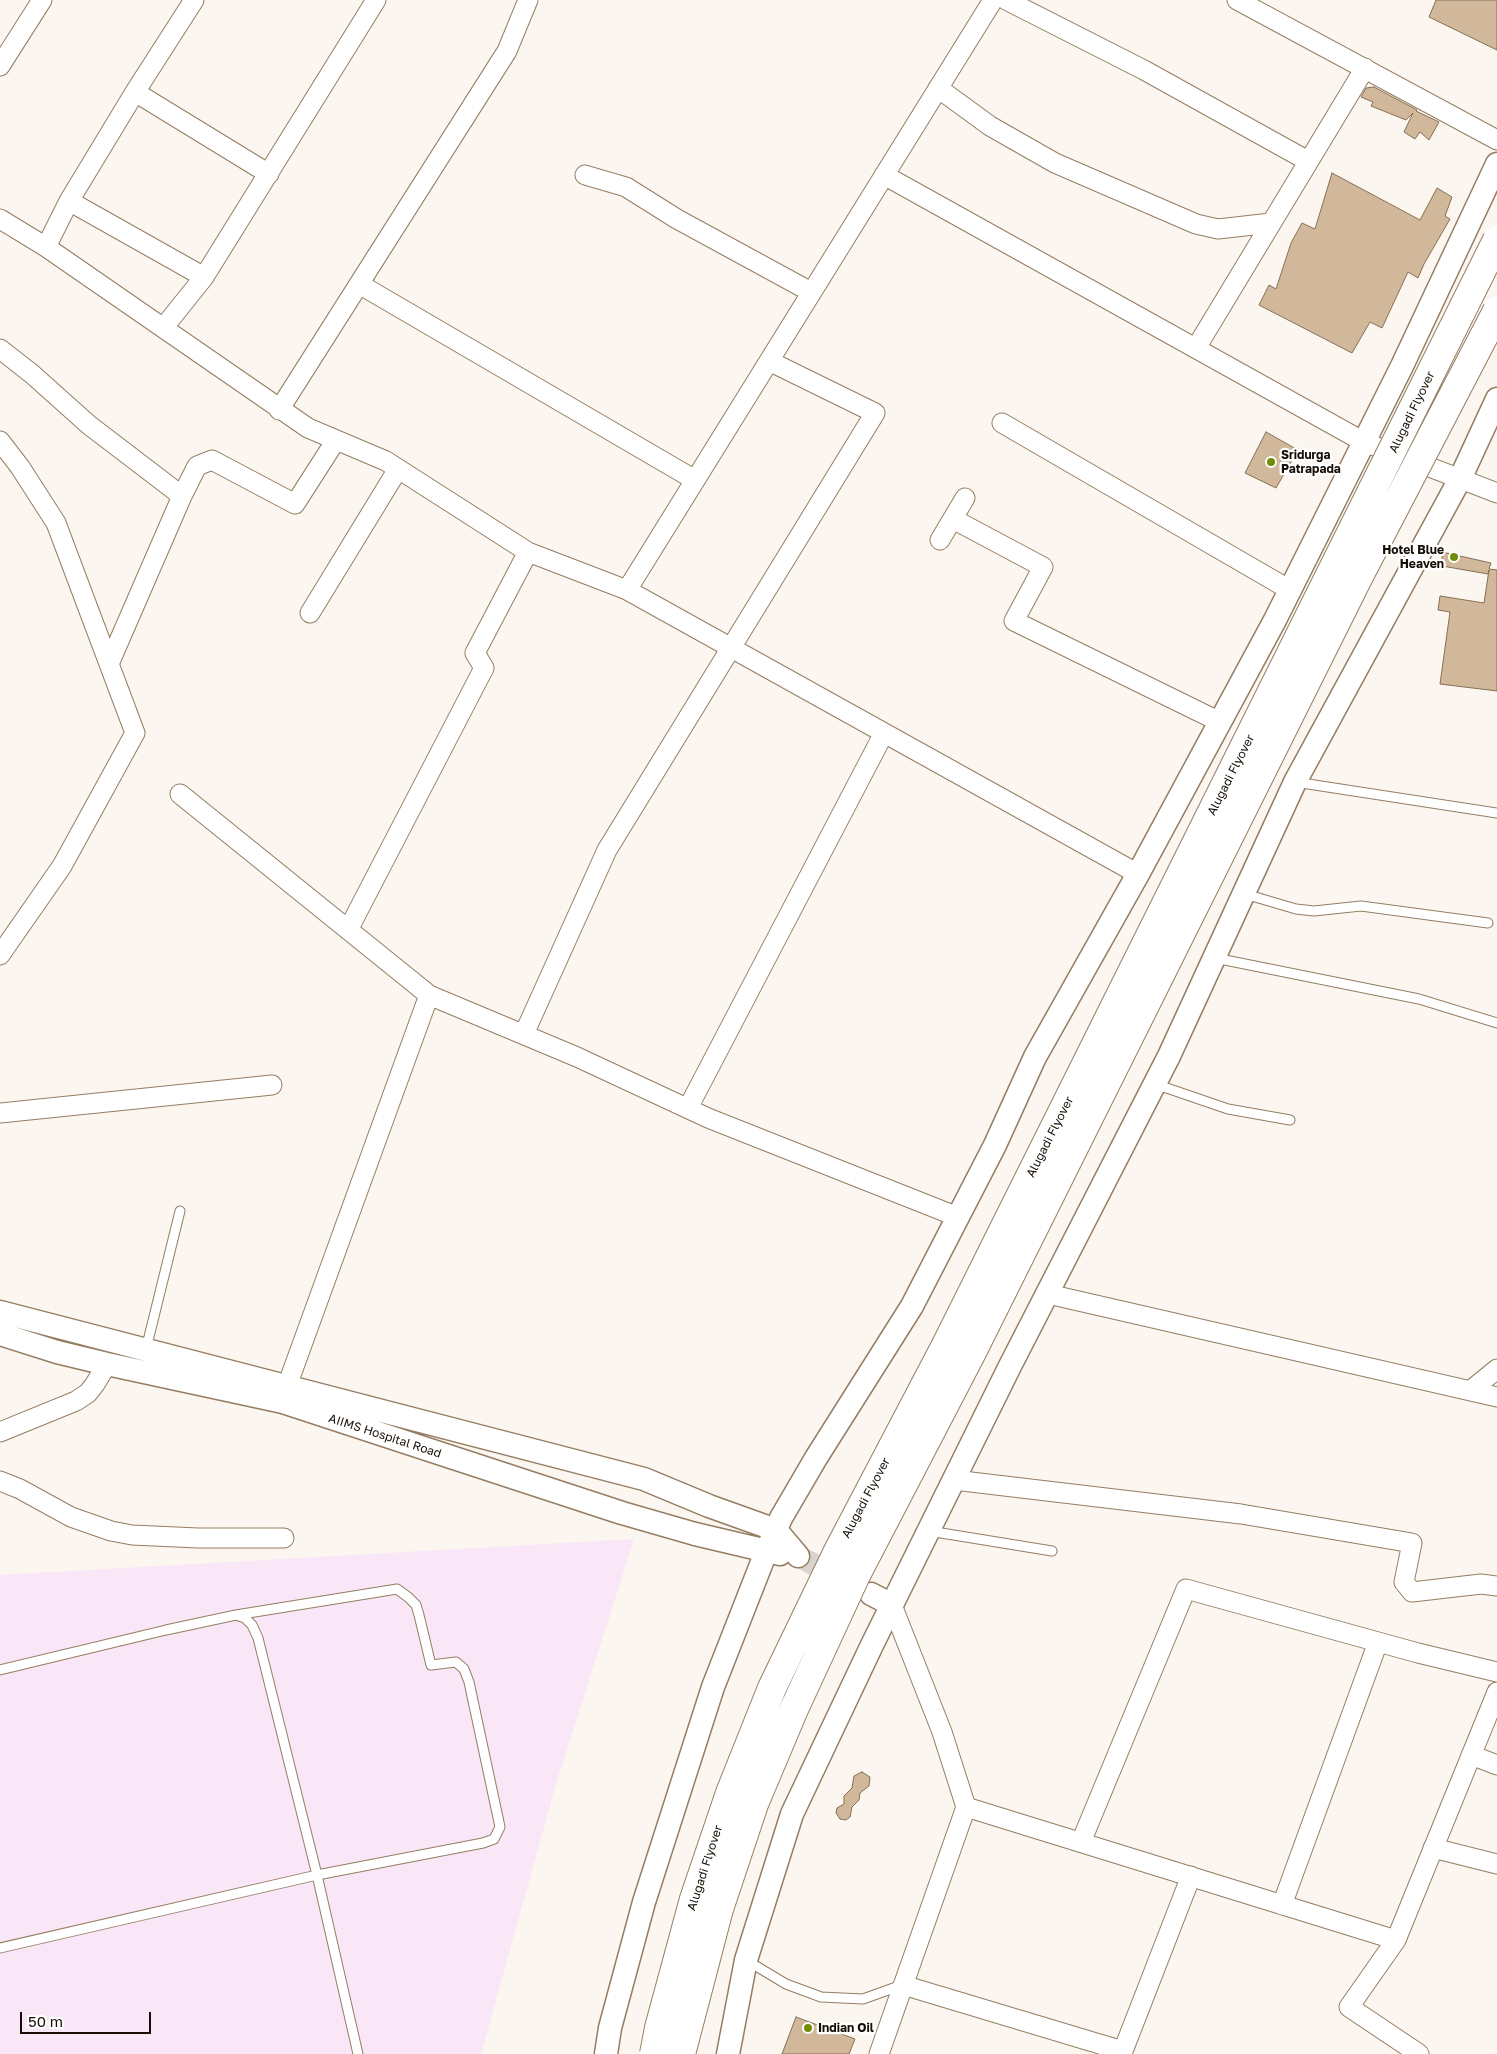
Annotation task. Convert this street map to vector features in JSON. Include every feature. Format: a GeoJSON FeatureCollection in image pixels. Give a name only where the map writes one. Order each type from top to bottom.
{"type":"FeatureCollection","features":[{"type":"Feature","properties":{"kind":"highway","name":"Alugadi Flyover"},"geometry":{"type":"LineString","coordinates":[[654,2054],[659,2028],[694,1898],[730,1792],[772,1688],[838,1551],[954,1329],[1497,240]]}},
{"type":"Feature","properties":{"kind":"highway","name":"Alugadi Flyover"},"geometry":{"type":"LineString","coordinates":[[681,2054],[719,1909],[754,1804],[794,1709],[856,1575],[975,1346],[1358,578],[1497,311]]}},
{"type":"Feature","properties":{"kind":"street"},"geometry":{"type":"LineString","coordinates":[[0,66],[42,0]]}},
{"type":"Feature","properties":{"kind":"street"},"geometry":{"type":"LineString","coordinates":[[46,247],[69,200],[194,0]]}},
{"type":"Feature","properties":{"kind":"street"},"geometry":{"type":"LineString","coordinates":[[164,327],[204,277],[376,0]]}},
{"type":"Feature","properties":{"kind":"street"},"geometry":{"type":"LineString","coordinates":[[279,410],[507,51],[528,0]]}},
{"type":"Feature","properties":{"kind":"street"},"geometry":{"type":"LineString","coordinates":[[627,590],[993,0]]}},
{"type":"Feature","properties":{"kind":"street"},"geometry":{"type":"LineString","coordinates":[[1006,0],[1144,70],[1308,161]]}},
{"type":"Feature","properties":{"kind":"street"},"geometry":{"type":"LineString","coordinates":[[1237,0],[1497,140]]}},
{"type":"Feature","properties":{"kind":"street"},"geometry":{"type":"LineString","coordinates":[[1196,348],[1364,68]]}},
{"type":"Feature","properties":{"kind":"street"},"geometry":{"type":"LineString","coordinates":[[938,88],[990,126],[1055,163],[1196,224],[1218,229],[1271,223]]}},
{"type":"Feature","properties":{"kind":"street"},"geometry":{"type":"LineString","coordinates":[[135,92],[268,174]]}},
{"type":"Feature","properties":{"kind":"street"},"geometry":{"type":"LineString","coordinates":[[606,2054],[610,2028],[644,1902],[713,1687],[776,1530],[816,1458],[912,1306],[995,1145],[1035,1057],[1138,874],[1290,590],[1402,366],[1497,164]]}},
{"type":"Feature","properties":{"kind":"street"},"geometry":{"type":"LineString","coordinates":[[585,175],[626,187],[677,219],[811,292]]}},
{"type":"Feature","properties":{"kind":"street"},"geometry":{"type":"LineString","coordinates":[[884,175],[1364,442],[1497,493]]}},
{"type":"Feature","properties":{"kind":"street"},"geometry":{"type":"LineString","coordinates":[[69,200],[204,277]]}},
{"type":"Feature","properties":{"kind":"street"},"geometry":{"type":"LineString","coordinates":[[0,219],[46,247],[164,327],[279,410],[308,428],[386,462],[528,552],[627,590],[1138,874]]}},
{"type":"Feature","properties":{"kind":"street"},"geometry":{"type":"LineString","coordinates":[[359,284],[695,480]]}},
{"type":"Feature","properties":{"kind":"street"},"geometry":{"type":"LineString","coordinates":[[0,349],[32,374],[89,425],[182,496]]}},
{"type":"Feature","properties":{"kind":"street"},"geometry":{"type":"LineString","coordinates":[[524,1034],[608,850],[875,413],[769,361]]}},
{"type":"Feature","properties":{"kind":"street"},"geometry":{"type":"LineString","coordinates":[[728,2054],[746,1960],[792,1814],[954,1480],[1155,1084],[1295,782],[1460,479],[1497,399]]}},
{"type":"Feature","properties":{"kind":"street"},"geometry":{"type":"LineString","coordinates":[[1002,423],[1290,590]]}},
{"type":"Feature","properties":{"kind":"street"},"geometry":{"type":"LineString","coordinates":[[109,664],[182,496],[197,466],[212,460],[295,504],[336,440]]}},
{"type":"Feature","properties":{"kind":"street"},"geometry":{"type":"LineString","coordinates":[[0,441],[20,466],[56,523],[135,733],[62,866],[0,955]]}},
{"type":"Feature","properties":{"kind":"street"},"geometry":{"type":"LineString","coordinates":[[310,613],[398,469]]}},
{"type":"Feature","properties":{"kind":"street"},"geometry":{"type":"LineString","coordinates":[[940,540],[965,498]]}},
{"type":"Feature","properties":{"kind":"street"},"geometry":{"type":"LineString","coordinates":[[953,519],[1043,567],[1014,621],[1220,722]]}},
{"type":"Feature","properties":{"kind":"street"},"geometry":{"type":"LineString","coordinates":[[348,930],[484,668],[475,653],[528,552]]}},
{"type":"Feature","properties":{"kind":"street"},"geometry":{"type":"LineString","coordinates":[[688,1108],[884,733]]}},
{"type":"Feature","properties":{"kind":"street"},"geometry":{"type":"LineString","coordinates":[[180,794],[429,995],[577,1056],[688,1108],[958,1217]]}},
{"type":"Feature","properties":{"kind":"street"},"geometry":{"type":"LineString","coordinates":[[287,1386],[429,995]]}},
{"type":"Feature","properties":{"kind":"street"},"geometry":{"type":"LineString","coordinates":[[0,1113],[272,1085]]}},
{"type":"Feature","properties":{"kind":"street"},"geometry":{"type":"LineString","coordinates":[[1048,1294],[1497,1397]]}},
{"type":"Feature","properties":{"kind":"street","name":"AIIMS Hospital Road"},"geometry":{"type":"LineString","coordinates":[[0,1312],[141,1357],[283,1402],[622,1513],[766,1552],[798,1556],[776,1530],[709,1506],[644,1479],[287,1386],[141,1357],[107,1364],[57,1352],[0,1334]]}},
{"type":"Feature","properties":{"kind":"street"},"geometry":{"type":"LineString","coordinates":[[0,1432],[76,1401],[88,1393],[107,1364]]}},
{"type":"Feature","properties":{"kind":"street"},"geometry":{"type":"LineString","coordinates":[[1470,1391],[1497,1369]]}},
{"type":"Feature","properties":{"kind":"street"},"geometry":{"type":"LineString","coordinates":[[954,1480],[1241,1514],[1412,1543],[1404,1582],[1412,1592],[1481,1584],[1497,1586]]}},
{"type":"Feature","properties":{"kind":"street"},"geometry":{"type":"LineString","coordinates":[[0,1481],[20,1489],[71,1517],[111,1531],[198,1538],[284,1538]]}},
{"type":"Feature","properties":{"kind":"street"},"geometry":{"type":"LineString","coordinates":[[1081,1842],[1186,1589],[1378,1642],[1497,1672]]}},
{"type":"Feature","properties":{"kind":"street"},"geometry":{"type":"LineString","coordinates":[[871,1594],[892,1605],[942,1732],[966,1806],[878,2054]]}},
{"type":"Feature","properties":{"kind":"street"},"geometry":{"type":"LineString","coordinates":[[1282,1905],[1378,1642]]}},
{"type":"Feature","properties":{"kind":"street"},"geometry":{"type":"LineString","coordinates":[[1419,2054],[1349,2007],[1396,1940],[1497,1692]]}},
{"type":"Feature","properties":{"kind":"street"},"geometry":{"type":"LineString","coordinates":[[1471,1755],[1497,1764]]}},
{"type":"Feature","properties":{"kind":"street"},"geometry":{"type":"LineString","coordinates":[[966,1806],[1396,1940]]}},
{"type":"Feature","properties":{"kind":"street"},"geometry":{"type":"LineString","coordinates":[[1433,1848],[1497,1864]]}},
{"type":"Feature","properties":{"kind":"street"},"geometry":{"type":"LineString","coordinates":[[903,1985],[1122,2052],[1191,1876]]}},
{"type":"Feature","properties":{"kind":"lane"},"geometry":{"type":"LineString","coordinates":[[1295,782],[1497,814]]}},
{"type":"Feature","properties":{"kind":"lane"},"geometry":{"type":"LineString","coordinates":[[1244,894],[1296,909],[1314,911],[1361,906],[1488,923]]}},
{"type":"Feature","properties":{"kind":"lane"},"geometry":{"type":"LineString","coordinates":[[1215,958],[1419,999],[1497,1022]]}},
{"type":"Feature","properties":{"kind":"lane"},"geometry":{"type":"LineString","coordinates":[[1155,1084],[1228,1109],[1290,1120]]}},
{"type":"Feature","properties":{"kind":"lane"},"geometry":{"type":"LineString","coordinates":[[141,1357],[180,1210]]}},
{"type":"Feature","properties":{"kind":"lane"},"geometry":{"type":"LineString","coordinates":[[929,1531],[1052,1551]]}},
{"type":"Feature","properties":{"kind":"lane"},"geometry":{"type":"LineString","coordinates":[[0,1670],[236,1615],[397,1589],[408,1596],[416,1606],[432,1665],[456,1662],[464,1670],[469,1682],[500,1828],[494,1839],[483,1843],[317,1875],[0,1948]]}},
{"type":"Feature","properties":{"kind":"lane"},"geometry":{"type":"LineString","coordinates":[[236,1615],[246,1618],[252,1625],[258,1638],[317,1875],[358,2054]]}},
{"type":"Feature","properties":{"kind":"lane"},"geometry":{"type":"LineString","coordinates":[[746,1960],[786,1984],[820,1997],[863,1999],[903,1985]]}},
{"type":"Feature","properties":{"kind":"shaded area"},"geometry":{"type":"Polygon","coordinates":[[[634,1539],[556,1784],[481,2054],[0,2054],[0,1575],[634,1539]]]}},
{"type":"Feature","properties":{"kind":"building"},"geometry":{"type":"Polygon","coordinates":[[[1436,0],[1497,0],[1497,50],[1429,17],[1436,0]]]}},
{"type":"Feature","properties":{"kind":"building"},"geometry":{"type":"Polygon","coordinates":[[[1374,87],[1439,122],[1429,140],[1420,132],[1415,139],[1404,132],[1413,113],[1406,120],[1371,106],[1373,102],[1361,97],[1366,88],[1374,87]]]}},
{"type":"Feature","properties":{"kind":"building"},"geometry":{"type":"Polygon","coordinates":[[[1332,173],[1420,220],[1437,188],[1452,197],[1445,216],[1450,219],[1418,278],[1408,272],[1382,328],[1370,322],[1352,353],[1259,305],[1269,285],[1276,289],[1291,243],[1302,223],[1315,229],[1332,173]]]}},
{"type":"Feature","properties":{"kind":"building","name":"Sridurga Patrapada"},"geometry":{"type":"Polygon","coordinates":[[[1266,432],[1298,450],[1276,488],[1245,473],[1266,432]]]}},
{"type":"Feature","properties":{"kind":"building"},"geometry":{"type":"Polygon","coordinates":[[[1442,552],[1491,563],[1489,569],[1497,570],[1497,691],[1440,684],[1450,612],[1438,610],[1440,596],[1484,603],[1489,570],[1488,574],[1442,566],[1442,552]]]}},
{"type":"Feature","properties":{"kind":"building"},"geometry":{"type":"Polygon","coordinates":[[[862,1772],[870,1777],[869,1786],[860,1793],[859,1800],[852,1807],[850,1817],[846,1820],[840,1819],[836,1813],[837,1808],[844,1804],[844,1796],[852,1788],[854,1776],[862,1772]]]}},
{"type":"Feature","properties":{"kind":"building","name":"Indian Oil"},"geometry":{"type":"Polygon","coordinates":[[[796,2017],[855,2039],[849,2054],[782,2054],[796,2017]]]}},
{"type":"Feature","properties":{"kind":"tunnel"},"geometry":{"type":"LineString","coordinates":[[798,1556],[842,1579]]}},
{"type":"Feature","properties":{"kind":"place","name":"Sridurga Patrapada"},"geometry":{"type":"Point","coordinates":[1271,462]}},
{"type":"Feature","properties":{"kind":"place","name":"Hotel Blue Heaven"},"geometry":{"type":"Point","coordinates":[1454,557]}},
{"type":"Feature","properties":{"kind":"place","name":"Indian Oil"},"geometry":{"type":"Point","coordinates":[808,2028]}}]}
